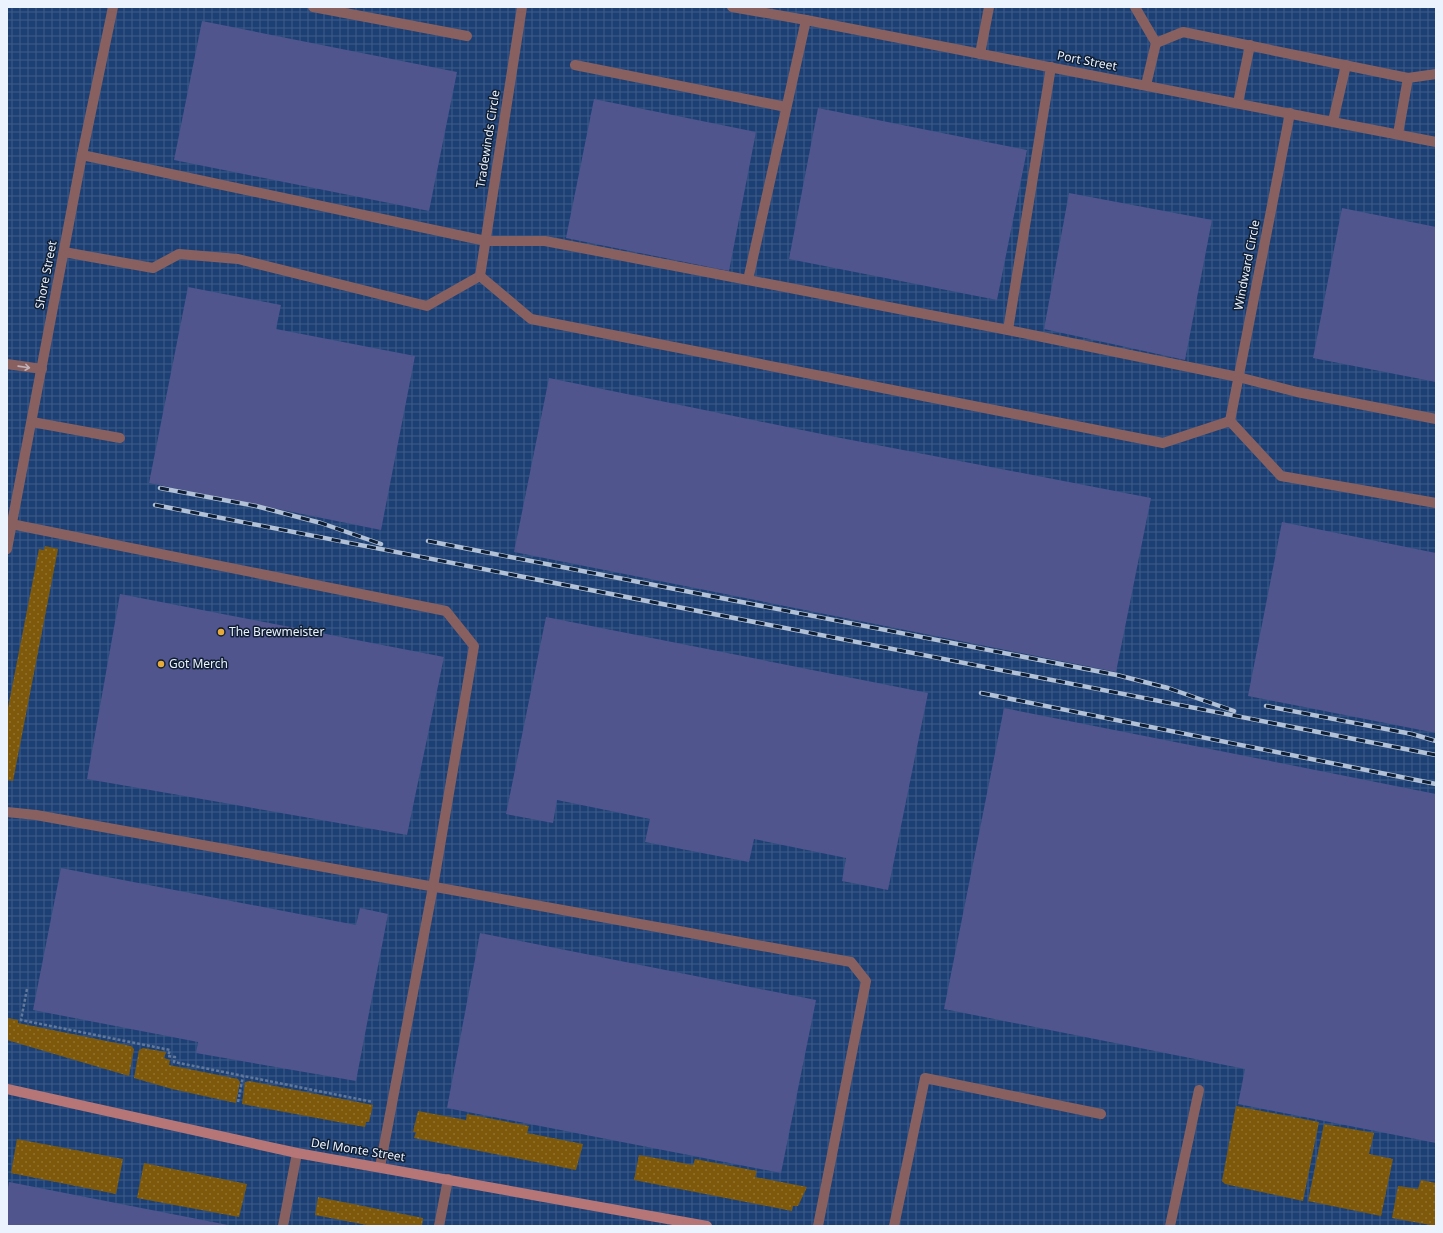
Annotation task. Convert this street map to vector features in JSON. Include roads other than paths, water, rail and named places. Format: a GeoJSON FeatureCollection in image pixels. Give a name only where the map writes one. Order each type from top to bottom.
{"type":"FeatureCollection","features":[{"type":"Feature","properties":{"kind":"street","name":"Shore Street"},"geometry":{"type":"LineString","coordinates":[[7,549],[82,155],[113,7]]}},
{"type":"Feature","properties":{"kind":"street"},"geometry":{"type":"LineString","coordinates":[[313,7],[467,36]]}},
{"type":"Feature","properties":{"kind":"street","name":"Tradewinds Circle"},"geometry":{"type":"LineString","coordinates":[[480,276],[522,7]]}},
{"type":"Feature","properties":{"kind":"street","name":"Port Street"},"geometry":{"type":"LineString","coordinates":[[732,7],[1146,85],[1436,142]]}},
{"type":"Feature","properties":{"kind":"street"},"geometry":{"type":"LineString","coordinates":[[980,54],[989,7]]}},
{"type":"Feature","properties":{"kind":"street"},"geometry":{"type":"LineString","coordinates":[[1135,7],[1156,43],[1146,85]]}},
{"type":"Feature","properties":{"kind":"street"},"geometry":{"type":"LineString","coordinates":[[748,280],[806,20]]}},
{"type":"Feature","properties":{"kind":"street"},"geometry":{"type":"LineString","coordinates":[[1156,43],[1184,32],[1408,78],[1436,74]]}},
{"type":"Feature","properties":{"kind":"street"},"geometry":{"type":"LineString","coordinates":[[1238,103],[1250,46]]}},
{"type":"Feature","properties":{"kind":"street"},"geometry":{"type":"LineString","coordinates":[[1333,121],[1346,65]]}},
{"type":"Feature","properties":{"kind":"street"},"geometry":{"type":"LineString","coordinates":[[575,66],[786,106]]}},
{"type":"Feature","properties":{"kind":"street"},"geometry":{"type":"LineString","coordinates":[[1008,330],[1051,67]]}},
{"type":"Feature","properties":{"kind":"street"},"geometry":{"type":"LineString","coordinates":[[1398,134],[1408,78]]}},
{"type":"Feature","properties":{"kind":"street","name":"Windward Circle"},"geometry":{"type":"LineString","coordinates":[[1230,422],[1290,113]]}},
{"type":"Feature","properties":{"kind":"street"},"geometry":{"type":"LineString","coordinates":[[82,155],[486,241],[545,240],[1008,330],[1238,377],[1297,392],[1436,419]]}},
{"type":"Feature","properties":{"kind":"street"},"geometry":{"type":"LineString","coordinates":[[64,252],[153,268],[179,254],[238,259],[427,306],[480,276],[531,319],[1163,443],[1230,422],[1281,476],[1436,503]]}},
{"type":"Feature","properties":{"kind":"street"},"geometry":{"type":"LineString","coordinates":[[7,364],[42,369]]}},
{"type":"Feature","properties":{"kind":"street"},"geometry":{"type":"LineString","coordinates":[[32,422],[120,438]]}},
{"type":"Feature","properties":{"kind":"street"},"geometry":{"type":"LineString","coordinates":[[12,524],[446,611],[474,646],[433,887],[380,1167]]}},
{"type":"Feature","properties":{"kind":"street"},"geometry":{"type":"LineString","coordinates":[[7,812],[36,815],[851,962],[866,981],[818,1226]]}},
{"type":"Feature","properties":{"kind":"street"},"geometry":{"type":"LineString","coordinates":[[894,1226],[926,1078],[1101,1114]]}},
{"type":"Feature","properties":{"kind":"street","name":"Del Monte Street"},"geometry":{"type":"LineString","coordinates":[[7,1089],[297,1153],[707,1226]]}},
{"type":"Feature","properties":{"kind":"street"},"geometry":{"type":"LineString","coordinates":[[1170,1226],[1199,1090]]}},
{"type":"Feature","properties":{"kind":"street"},"geometry":{"type":"LineString","coordinates":[[283,1226],[297,1153]]}},
{"type":"Feature","properties":{"kind":"street"},"geometry":{"type":"LineString","coordinates":[[439,1226],[448,1179]]}},
{"type":"Feature","properties":{"kind":"railway"},"geometry":{"type":"LineString","coordinates":[[160,488],[256,506],[321,523],[381,544]]}},
{"type":"Feature","properties":{"kind":"railway"},"geometry":{"type":"LineString","coordinates":[[155,505],[1436,755]]}},
{"type":"Feature","properties":{"kind":"railway"},"geometry":{"type":"LineString","coordinates":[[428,541],[1117,675],[1168,688],[1234,711]]}},
{"type":"Feature","properties":{"kind":"railway"},"geometry":{"type":"LineString","coordinates":[[981,693],[1436,784]]}},
{"type":"Feature","properties":{"kind":"railway"},"geometry":{"type":"LineString","coordinates":[[1266,706],[1412,734],[1436,741]]}},
{"type":"Feature","properties":{"kind":"place","name":"The Brewmeister"},"geometry":{"type":"Point","coordinates":[221,632]}},
{"type":"Feature","properties":{"kind":"place","name":"Got Merch"},"geometry":{"type":"Point","coordinates":[161,664]}}]}
